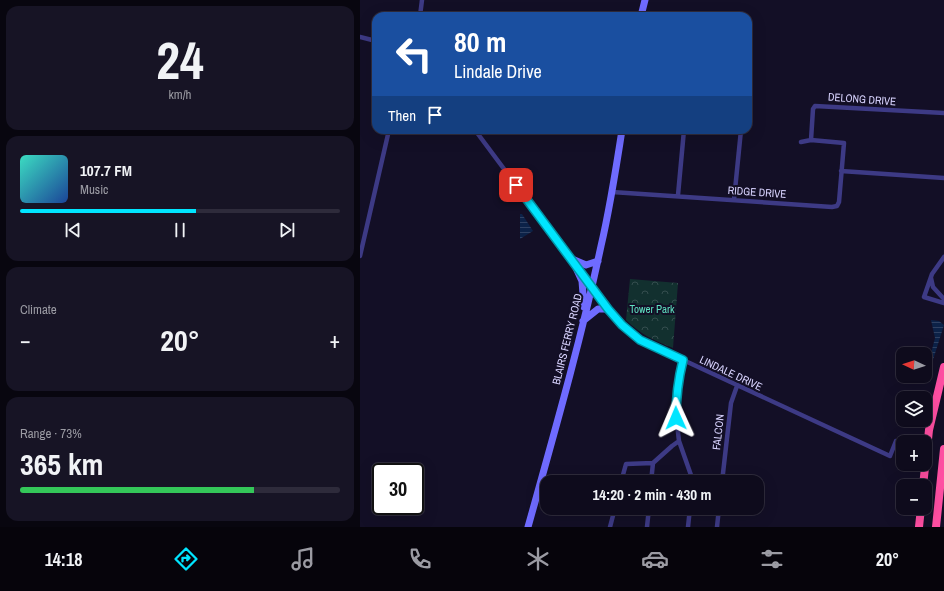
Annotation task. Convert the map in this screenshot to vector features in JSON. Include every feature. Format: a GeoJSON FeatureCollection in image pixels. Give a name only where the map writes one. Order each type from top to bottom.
{"type":"FeatureCollection","features":[{"type":"Feature","properties":{"kind":"highway"},"geometry":{"type":"LineString","coordinates":[[924,479],[929,430],[944,367]]}},
{"type":"Feature","properties":{"kind":"highway"},"geometry":{"type":"LineString","coordinates":[[936,527],[944,449]]}},
{"type":"Feature","properties":{"kind":"highway"},"geometry":{"type":"LineString","coordinates":[[919,527],[920,515]]}},
{"type":"Feature","properties":{"kind":"main road"},"geometry":{"type":"LineString","coordinates":[[643,12],[645,0]]}},
{"type":"Feature","properties":{"kind":"main road","name":"BLAIRS FERRY ROAD"},"geometry":{"type":"LineString","coordinates":[[528,527],[568,383],[598,261],[612,192],[621,134]]}},
{"type":"Feature","properties":{"kind":"main road"},"geometry":{"type":"LineString","coordinates":[[572,259],[586,264],[598,261]]}},
{"type":"Feature","properties":{"kind":"main road"},"geometry":{"type":"LineString","coordinates":[[572,259],[582,281],[584,317],[598,309],[608,309]]}},
{"type":"Feature","properties":{"kind":"street"},"geometry":{"type":"LineString","coordinates":[[420,12],[422,0]]}},
{"type":"Feature","properties":{"kind":"street"},"geometry":{"type":"LineString","coordinates":[[360,37],[372,40]]}},
{"type":"Feature","properties":{"kind":"street","name":"DELONG DRIVE"},"geometry":{"type":"LineString","coordinates":[[811,140],[813,109],[815,106],[944,113]]}},
{"type":"Feature","properties":{"kind":"street"},"geometry":{"type":"LineString","coordinates":[[360,256],[388,134]]}},
{"type":"Feature","properties":{"kind":"street","name":"LINDALE DRIVE"},"geometry":{"type":"LineString","coordinates":[[478,134],[608,309],[622,325],[640,340],[890,456],[896,440]]}},
{"type":"Feature","properties":{"kind":"street"},"geometry":{"type":"LineString","coordinates":[[678,195],[684,134]]}},
{"type":"Feature","properties":{"kind":"street"},"geometry":{"type":"LineString","coordinates":[[734,200],[741,134]]}},
{"type":"Feature","properties":{"kind":"street"},"geometry":{"type":"LineString","coordinates":[[801,142],[811,140]]}},
{"type":"Feature","properties":{"kind":"street","name":"RIDGE DRIVE"},"geometry":{"type":"LineString","coordinates":[[612,192],[678,195],[832,207],[837,206],[839,202],[844,143],[811,140]]}},
{"type":"Feature","properties":{"kind":"street"},"geometry":{"type":"LineString","coordinates":[[841,171],[944,178]]}},
{"type":"Feature","properties":{"kind":"street"},"geometry":{"type":"LineString","coordinates":[[944,257],[931,276],[924,296],[944,304]]}},
{"type":"Feature","properties":{"kind":"street"},"geometry":{"type":"LineString","coordinates":[[931,276],[933,287],[944,299]]}},
{"type":"Feature","properties":{"kind":"street"},"geometry":{"type":"LineString","coordinates":[[683,360],[676,396],[676,418],[679,441],[691,475]]}},
{"type":"Feature","properties":{"kind":"street","name":"FALCON"},"geometry":{"type":"LineString","coordinates":[[723,475],[731,403],[737,386]]}},
{"type":"Feature","properties":{"kind":"street"},"geometry":{"type":"LineString","coordinates":[[623,475],[626,464],[653,463],[679,441]]}},
{"type":"Feature","properties":{"kind":"street"},"geometry":{"type":"LineString","coordinates":[[652,475],[653,463]]}},
{"type":"Feature","properties":{"kind":"street"},"geometry":{"type":"LineString","coordinates":[[610,527],[613,515]]}},
{"type":"Feature","properties":{"kind":"street"},"geometry":{"type":"LineString","coordinates":[[647,527],[648,515]]}},
{"type":"Feature","properties":{"kind":"street"},"geometry":{"type":"LineString","coordinates":[[688,527],[689,515]]}},
{"type":"Feature","properties":{"kind":"street"},"geometry":{"type":"LineString","coordinates":[[717,527],[718,515]]}},
{"type":"Feature","properties":{"kind":"green space","name":"Tower Park"},"geometry":{"type":"Polygon","coordinates":[[[630,279],[678,283],[673,348],[648,337],[626,320],[630,279]]]}},
{"type":"Feature","properties":{"kind":"water"},"geometry":{"type":"Polygon","coordinates":[[[520,214],[522,214],[533,231],[520,239],[520,214]]]}},
{"type":"Feature","properties":{"kind":"water"},"geometry":{"type":"Polygon","coordinates":[[[931,320],[939,321],[944,325],[932,363],[932,350],[935,338],[931,320]]]}},
{"type":"Feature","properties":{"kind":"route"},"geometry":{"type":"LineString","coordinates":[[516,185],[608,309],[622,325],[640,340],[683,360],[676,396],[676,418]]}}]}
